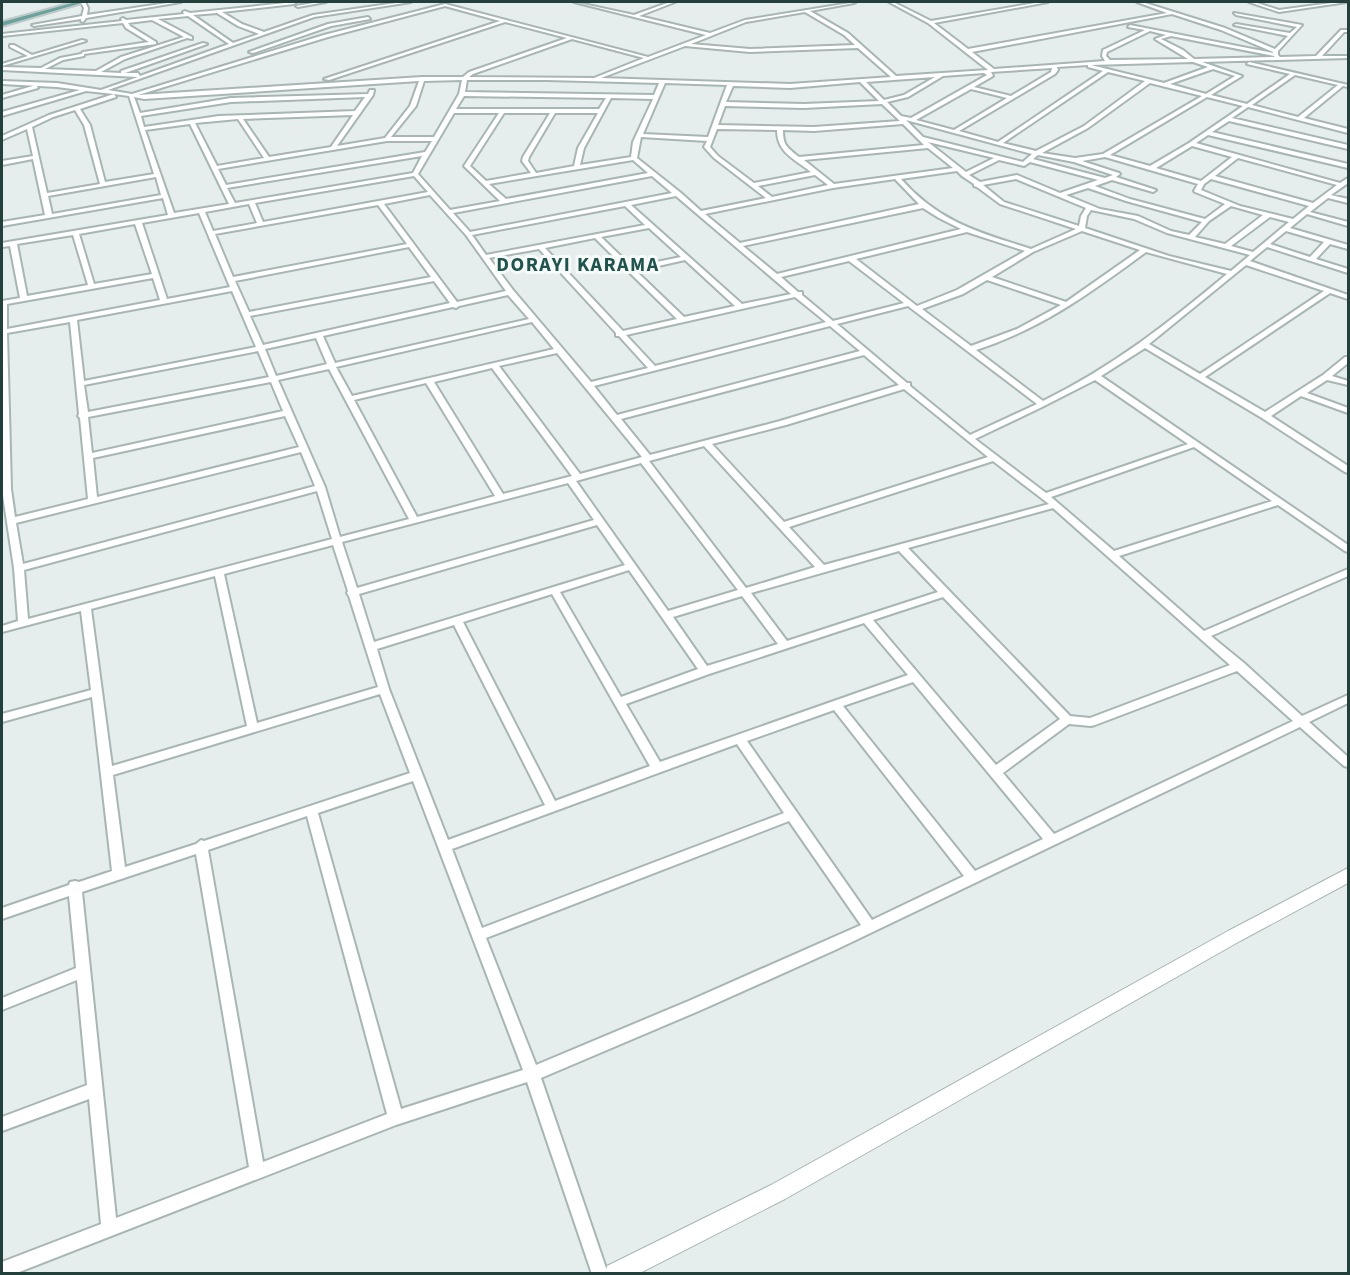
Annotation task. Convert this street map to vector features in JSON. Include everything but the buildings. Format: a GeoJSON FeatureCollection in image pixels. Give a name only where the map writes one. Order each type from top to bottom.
{"type":"FeatureCollection","features":[{"type":"Feature","properties":{"kind":"main road"},"geometry":{"type":"LineString","coordinates":[[2,22],[68,2]]}},
{"type":"Feature","properties":{"kind":"main road"},"geometry":{"type":"LineString","coordinates":[[2,22],[82,2]]}},
{"type":"Feature","properties":{"kind":"street"},"geometry":{"type":"LineString","coordinates":[[75,70],[83,54],[86,8],[82,2]]}},
{"type":"Feature","properties":{"kind":"street"},"geometry":{"type":"LineString","coordinates":[[127,2],[136,8]]}},
{"type":"Feature","properties":{"kind":"street"},"geometry":{"type":"LineString","coordinates":[[2,30],[172,2],[178,4],[188,14],[232,44]]}},
{"type":"Feature","properties":{"kind":"street"},"geometry":{"type":"LineString","coordinates":[[222,2],[233,2]]}},
{"type":"Feature","properties":{"kind":"street"},"geometry":{"type":"LineString","coordinates":[[222,2],[232,10]]}},
{"type":"Feature","properties":{"kind":"street"},"geometry":{"type":"LineString","coordinates":[[2,35],[232,10],[271,3],[324,2]]}},
{"type":"Feature","properties":{"kind":"street"},"geometry":{"type":"LineString","coordinates":[[98,92],[313,16],[409,2]]}},
{"type":"Feature","properties":{"kind":"street"},"geometry":{"type":"LineString","coordinates":[[576,2],[709,34]]}},
{"type":"Feature","properties":{"kind":"street"},"geometry":{"type":"LineString","coordinates":[[635,16],[673,2]]}},
{"type":"Feature","properties":{"kind":"street"},"geometry":{"type":"LineString","coordinates":[[594,79],[646,57],[745,21],[837,3],[854,2]]}},
{"type":"Feature","properties":{"kind":"street"},"geometry":{"type":"LineString","coordinates":[[891,2],[930,22],[992,70]]}},
{"type":"Feature","properties":{"kind":"street"},"geometry":{"type":"LineString","coordinates":[[930,22],[1046,2]]}},
{"type":"Feature","properties":{"kind":"street"},"geometry":{"type":"LineString","coordinates":[[1141,2],[1223,29],[1277,55]]}},
{"type":"Feature","properties":{"kind":"street"},"geometry":{"type":"LineString","coordinates":[[1251,2],[1281,11],[1345,2]]}},
{"type":"Feature","properties":{"kind":"street"},"geometry":{"type":"LineString","coordinates":[[295,3],[313,16]]}},
{"type":"Feature","properties":{"kind":"street"},"geometry":{"type":"LineString","coordinates":[[129,96],[414,12],[445,5],[646,57]]}},
{"type":"Feature","properties":{"kind":"street"},"geometry":{"type":"LineString","coordinates":[[805,10],[830,23],[860,46],[895,78]]}},
{"type":"Feature","properties":{"kind":"street"},"geometry":{"type":"LineString","coordinates":[[117,11],[128,27],[154,43]]}},
{"type":"Feature","properties":{"kind":"street"},"geometry":{"type":"LineString","coordinates":[[217,11],[240,25],[262,33]]}},
{"type":"Feature","properties":{"kind":"street"},"geometry":{"type":"LineString","coordinates":[[213,70],[274,43],[330,25],[414,12]]}},
{"type":"Feature","properties":{"kind":"street"},"geometry":{"type":"LineString","coordinates":[[968,51],[1172,13]]}},
{"type":"Feature","properties":{"kind":"street"},"geometry":{"type":"LineString","coordinates":[[2,82],[44,84],[129,96],[465,78],[594,79],[790,86],[1081,63],[1236,60],[1277,55],[1300,26],[1236,14]]}},
{"type":"Feature","properties":{"kind":"street"},"geometry":{"type":"LineString","coordinates":[[152,18],[215,50]]}},
{"type":"Feature","properties":{"kind":"street"},"geometry":{"type":"LineString","coordinates":[[310,85],[503,20]]}},
{"type":"Feature","properties":{"kind":"street"},"geometry":{"type":"LineString","coordinates":[[1236,25],[1292,35]]}},
{"type":"Feature","properties":{"kind":"street"},"geometry":{"type":"LineString","coordinates":[[1130,26],[1277,55],[1317,58],[1348,57]]}},
{"type":"Feature","properties":{"kind":"street"},"geometry":{"type":"LineString","coordinates":[[1109,62],[1104,56],[1106,51],[1148,30]]}},
{"type":"Feature","properties":{"kind":"street"},"geometry":{"type":"LineString","coordinates":[[1317,58],[1343,31],[1348,31]]}},
{"type":"Feature","properties":{"kind":"street"},"geometry":{"type":"LineString","coordinates":[[1075,160],[1105,155],[1239,75],[1192,60],[1179,50],[1157,39],[1168,35]]}},
{"type":"Feature","properties":{"kind":"street"},"geometry":{"type":"LineString","coordinates":[[98,71],[123,58],[187,37]]}},
{"type":"Feature","properties":{"kind":"street"},"geometry":{"type":"LineString","coordinates":[[415,174],[462,94],[465,78],[471,73],[572,38]]}},
{"type":"Feature","properties":{"kind":"street"},"geometry":{"type":"LineString","coordinates":[[2,66],[10,59],[84,41]]}},
{"type":"Feature","properties":{"kind":"street"},"geometry":{"type":"LineString","coordinates":[[41,69],[62,59],[83,54],[171,42]]}},
{"type":"Feature","properties":{"kind":"street"},"geometry":{"type":"LineString","coordinates":[[1197,46],[1207,43]]}},
{"type":"Feature","properties":{"kind":"street"},"geometry":{"type":"LineString","coordinates":[[120,73],[205,44]]}},
{"type":"Feature","properties":{"kind":"street"},"geometry":{"type":"LineString","coordinates":[[683,44],[713,49],[782,51],[860,46]]}},
{"type":"Feature","properties":{"kind":"street"},"geometry":{"type":"LineString","coordinates":[[12,46],[30,55]]}},
{"type":"Feature","properties":{"kind":"street"},"geometry":{"type":"LineString","coordinates":[[1179,50],[1187,48]]}},
{"type":"Feature","properties":{"kind":"street"},"geometry":{"type":"LineString","coordinates":[[42,52],[62,59]]}},
{"type":"Feature","properties":{"kind":"street"},"geometry":{"type":"LineString","coordinates":[[1236,60],[1345,86]]}},
{"type":"Feature","properties":{"kind":"street"},"geometry":{"type":"LineString","coordinates":[[1081,63],[1299,119],[1347,129]]}},
{"type":"Feature","properties":{"kind":"street"},"geometry":{"type":"LineString","coordinates":[[954,132],[1053,73],[1054,65]]}},
{"type":"Feature","properties":{"kind":"street"},"geometry":{"type":"LineString","coordinates":[[2,66],[98,71],[141,76]]}},
{"type":"Feature","properties":{"kind":"street"},"geometry":{"type":"LineString","coordinates":[[1166,84],[1213,67]]}},
{"type":"Feature","properties":{"kind":"street"},"geometry":{"type":"LineString","coordinates":[[912,120],[991,75],[984,70]]}},
{"type":"Feature","properties":{"kind":"street"},"geometry":{"type":"LineString","coordinates":[[998,144],[1106,71]]}},
{"type":"Feature","properties":{"kind":"street"},"geometry":{"type":"LineString","coordinates":[[723,104],[804,106],[882,102],[906,96],[944,74]]}},
{"type":"Feature","properties":{"kind":"street"},"geometry":{"type":"LineString","coordinates":[[1151,168],[1250,106],[1294,74]]}},
{"type":"Feature","properties":{"kind":"street"},"geometry":{"type":"LineString","coordinates":[[387,140],[413,106],[422,79]]}},
{"type":"Feature","properties":{"kind":"street"},"geometry":{"type":"LineString","coordinates":[[1321,80],[1348,80]]}},
{"type":"Feature","properties":{"kind":"street"},"geometry":{"type":"LineString","coordinates":[[333,148],[370,95],[376,81]]}},
{"type":"Feature","properties":{"kind":"street"},"geometry":{"type":"LineString","coordinates":[[634,158],[639,135],[663,81]]}},
{"type":"Feature","properties":{"kind":"street"},"geometry":{"type":"LineString","coordinates":[[862,81],[929,146],[976,185],[1011,207],[1145,250],[1232,273]]}},
{"type":"Feature","properties":{"kind":"street"},"geometry":{"type":"LineString","coordinates":[[922,139],[1019,164],[1030,160],[1037,153],[1086,127],[1149,81]]}},
{"type":"Feature","properties":{"kind":"street"},"geometry":{"type":"LineString","coordinates":[[731,83],[707,147],[710,152],[771,199]]}},
{"type":"Feature","properties":{"kind":"street"},"geometry":{"type":"LineString","coordinates":[[2,97],[44,84]]}},
{"type":"Feature","properties":{"kind":"street"},"geometry":{"type":"LineString","coordinates":[[1299,119],[1345,86]]}},
{"type":"Feature","properties":{"kind":"street"},"geometry":{"type":"LineString","coordinates":[[970,87],[1011,97]]}},
{"type":"Feature","properties":{"kind":"street"},"geometry":{"type":"LineString","coordinates":[[2,114],[87,90]]}},
{"type":"Feature","properties":{"kind":"street"},"geometry":{"type":"LineString","coordinates":[[230,92],[231,100]]}},
{"type":"Feature","properties":{"kind":"street"},"geometry":{"type":"LineString","coordinates":[[462,94],[654,97]]}},
{"type":"Feature","properties":{"kind":"street"},"geometry":{"type":"LineString","coordinates":[[568,110],[575,94]]}},
{"type":"Feature","properties":{"kind":"street"},"geometry":{"type":"LineString","coordinates":[[2,138],[77,108],[117,95]]}},
{"type":"Feature","properties":{"kind":"street"},"geometry":{"type":"LineString","coordinates":[[176,95],[186,107]]}},
{"type":"Feature","properties":{"kind":"street"},"geometry":{"type":"LineString","coordinates":[[139,115],[231,100],[370,95]]}},
{"type":"Feature","properties":{"kind":"street"},"geometry":{"type":"LineString","coordinates":[[577,166],[581,148],[610,95]]}},
{"type":"Feature","properties":{"kind":"street"},"geometry":{"type":"LineString","coordinates":[[129,96],[139,115],[172,217]]}},
{"type":"Feature","properties":{"kind":"street"},"geometry":{"type":"LineString","coordinates":[[77,108],[87,125],[103,185]]}},
{"type":"Feature","properties":{"kind":"street"},"geometry":{"type":"LineString","coordinates":[[503,110],[467,166],[505,202]]}},
{"type":"Feature","properties":{"kind":"street"},"geometry":{"type":"LineString","coordinates":[[534,174],[525,161],[526,157],[554,110]]}},
{"type":"Feature","properties":{"kind":"street"},"geometry":{"type":"LineString","coordinates":[[453,111],[602,111]]}},
{"type":"Feature","properties":{"kind":"street"},"geometry":{"type":"LineString","coordinates":[[143,129],[239,117],[358,113]]}},
{"type":"Feature","properties":{"kind":"street"},"geometry":{"type":"LineString","coordinates":[[898,116],[998,144],[1075,160],[1117,174],[1112,178],[1062,195]]}},
{"type":"Feature","properties":{"kind":"street"},"geometry":{"type":"LineString","coordinates":[[239,117],[267,159]]}},
{"type":"Feature","properties":{"kind":"street"},"geometry":{"type":"LineString","coordinates":[[1228,119],[1348,147]]}},
{"type":"Feature","properties":{"kind":"street"},"geometry":{"type":"LineString","coordinates":[[192,122],[233,206]]}},
{"type":"Feature","properties":{"kind":"street"},"geometry":{"type":"LineString","coordinates":[[715,127],[780,130],[904,122]]}},
{"type":"Feature","properties":{"kind":"street"},"geometry":{"type":"LineString","coordinates":[[29,126],[49,216]]}},
{"type":"Feature","properties":{"kind":"street"},"geometry":{"type":"LineString","coordinates":[[780,130],[781,144],[833,186]]}},
{"type":"Feature","properties":{"kind":"street"},"geometry":{"type":"LineString","coordinates":[[1208,133],[1348,166]]}},
{"type":"Feature","properties":{"kind":"street"},"geometry":{"type":"LineString","coordinates":[[639,135],[710,139]]}},
{"type":"Feature","properties":{"kind":"street"},"geometry":{"type":"LineString","coordinates":[[216,168],[387,140],[434,139]]}},
{"type":"Feature","properties":{"kind":"street"},"geometry":{"type":"LineString","coordinates":[[1191,144],[1345,183]]}},
{"type":"Feature","properties":{"kind":"street"},"geometry":{"type":"LineString","coordinates":[[797,159],[929,146]]}},
{"type":"Feature","properties":{"kind":"street"},"geometry":{"type":"LineString","coordinates":[[224,187],[426,154]]}},
{"type":"Feature","properties":{"kind":"street"},"geometry":{"type":"LineString","coordinates":[[1105,155],[1202,183]]}},
{"type":"Feature","properties":{"kind":"street"},"geometry":{"type":"LineString","coordinates":[[2,163],[35,157]]}},
{"type":"Feature","properties":{"kind":"street"},"geometry":{"type":"LineString","coordinates":[[1236,157],[1202,183],[1197,191],[1230,204],[1294,221]]}},
{"type":"Feature","properties":{"kind":"street"},"geometry":{"type":"LineString","coordinates":[[484,183],[634,158],[778,276],[969,439],[1045,496],[1348,763]]}},
{"type":"Feature","properties":{"kind":"street"},"geometry":{"type":"LineString","coordinates":[[964,175],[997,159]]}},
{"type":"Feature","properties":{"kind":"street"},"geometry":{"type":"LineString","coordinates":[[1030,160],[1104,180]]}},
{"type":"Feature","properties":{"kind":"street"},"geometry":{"type":"LineString","coordinates":[[702,213],[833,186],[958,169]]}},
{"type":"Feature","properties":{"kind":"street"},"geometry":{"type":"LineString","coordinates":[[753,185],[816,173]]}},
{"type":"Feature","properties":{"kind":"street"},"geometry":{"type":"LineString","coordinates":[[415,174],[468,234],[510,292],[615,418],[785,645]]}},
{"type":"Feature","properties":{"kind":"street"},"geometry":{"type":"LineString","coordinates":[[2,245],[415,174]]}},
{"type":"Feature","properties":{"kind":"street"},"geometry":{"type":"LineString","coordinates":[[449,212],[654,174]]}},
{"type":"Feature","properties":{"kind":"street"},"geometry":{"type":"LineString","coordinates":[[45,195],[158,176]]}},
{"type":"Feature","properties":{"kind":"street"},"geometry":{"type":"LineString","coordinates":[[896,177],[921,206],[967,230],[1031,251]]}},
{"type":"Feature","properties":{"kind":"street"},"geometry":{"type":"LineString","coordinates":[[976,185],[1013,177],[1090,207],[1136,217],[1161,229],[1255,254]]}},
{"type":"Feature","properties":{"kind":"street"},"geometry":{"type":"LineString","coordinates":[[1212,177],[1313,205]]}},
{"type":"Feature","properties":{"kind":"street"},"geometry":{"type":"LineString","coordinates":[[1112,178],[1153,190]]}},
{"type":"Feature","properties":{"kind":"street"},"geometry":{"type":"LineString","coordinates":[[969,439],[1042,405],[1095,376],[1144,344],[1313,205],[1345,183]]}},
{"type":"Feature","properties":{"kind":"street"},"geometry":{"type":"LineString","coordinates":[[1090,186],[1128,200],[1206,221]]}},
{"type":"Feature","properties":{"kind":"street"},"geometry":{"type":"LineString","coordinates":[[211,233],[433,193]]}},
{"type":"Feature","properties":{"kind":"street"},"geometry":{"type":"LineString","coordinates":[[468,234],[680,194]]}},
{"type":"Feature","properties":{"kind":"street"},"geometry":{"type":"LineString","coordinates":[[1327,195],[1348,201]]}},
{"type":"Feature","properties":{"kind":"street"},"geometry":{"type":"LineString","coordinates":[[2,224],[165,196]]}},
{"type":"Feature","properties":{"kind":"street"},"geometry":{"type":"LineString","coordinates":[[252,203],[261,224]]}},
{"type":"Feature","properties":{"kind":"street"},"geometry":{"type":"LineString","coordinates":[[381,204],[456,306]]}},
{"type":"Feature","properties":{"kind":"street"},"geometry":{"type":"LineString","coordinates":[[626,204],[741,307]]}},
{"type":"Feature","properties":{"kind":"street"},"geometry":{"type":"LineString","coordinates":[[1190,237],[1206,221],[1230,204]]}},
{"type":"Feature","properties":{"kind":"street"},"geometry":{"type":"LineString","coordinates":[[740,245],[921,206]]}},
{"type":"Feature","properties":{"kind":"street"},"geometry":{"type":"LineString","coordinates":[[1082,229],[1086,212],[1090,207]]}},
{"type":"Feature","properties":{"kind":"street"},"geometry":{"type":"LineString","coordinates":[[202,212],[320,488],[384,689],[532,1074],[600,1274]]}},
{"type":"Feature","properties":{"kind":"street"},"geometry":{"type":"LineString","coordinates":[[1305,212],[1348,224]]}},
{"type":"Feature","properties":{"kind":"street"},"geometry":{"type":"LineString","coordinates":[[1225,247],[1268,214]]}},
{"type":"Feature","properties":{"kind":"street"},"geometry":{"type":"LineString","coordinates":[[138,222],[164,301]]}},
{"type":"Feature","properties":{"kind":"street"},"geometry":{"type":"LineString","coordinates":[[485,257],[649,226]]}},
{"type":"Feature","properties":{"kind":"street"},"geometry":{"type":"LineString","coordinates":[[589,385],[834,323],[915,306],[960,292],[1031,251],[1082,229]]}},
{"type":"Feature","properties":{"kind":"street"},"geometry":{"type":"LineString","coordinates":[[1285,229],[1348,247]]}},
{"type":"Feature","properties":{"kind":"street"},"geometry":{"type":"LineString","coordinates":[[778,276],[967,230]]}},
{"type":"Feature","properties":{"kind":"street"},"geometry":{"type":"LineString","coordinates":[[75,232],[91,285]]}},
{"type":"Feature","properties":{"kind":"street"},"geometry":{"type":"LineString","coordinates":[[596,236],[683,320]]}},
{"type":"Feature","properties":{"kind":"street"},"geometry":{"type":"LineString","coordinates":[[1312,259],[1329,241]]}},
{"type":"Feature","properties":{"kind":"street"},"geometry":{"type":"LineString","coordinates":[[13,243],[24,298]]}},
{"type":"Feature","properties":{"kind":"street"},"geometry":{"type":"LineString","coordinates":[[3,332],[164,301],[411,245]]}},
{"type":"Feature","properties":{"kind":"street"},"geometry":{"type":"LineString","coordinates":[[1266,245],[1348,271]]}},
{"type":"Feature","properties":{"kind":"street"},"geometry":{"type":"LineString","coordinates":[[541,247],[619,334],[653,368]]}},
{"type":"Feature","properties":{"kind":"street"},"geometry":{"type":"LineString","coordinates":[[971,349],[1017,335],[1067,305],[1145,250]]}},
{"type":"Feature","properties":{"kind":"street"},"geometry":{"type":"LineString","coordinates":[[629,270],[685,258]]}},
{"type":"Feature","properties":{"kind":"street"},"geometry":{"type":"LineString","coordinates":[[850,258],[1042,405]]}},
{"type":"Feature","properties":{"kind":"street"},"geometry":{"type":"LineString","coordinates":[[1245,262],[1348,297]]}},
{"type":"Feature","properties":{"kind":"street"},"geometry":{"type":"LineString","coordinates":[[23,624],[19,568],[4,489],[2,303],[156,275]]}},
{"type":"Feature","properties":{"kind":"street"},"geometry":{"type":"LineString","coordinates":[[986,277],[1067,305]]}},
{"type":"Feature","properties":{"kind":"street"},"geometry":{"type":"LineString","coordinates":[[246,315],[436,278]]}},
{"type":"Feature","properties":{"kind":"street"},"geometry":{"type":"LineString","coordinates":[[1200,377],[1329,290]]}},
{"type":"Feature","properties":{"kind":"street"},"geometry":{"type":"LineString","coordinates":[[79,384],[260,348],[456,306],[510,292]]}},
{"type":"Feature","properties":{"kind":"street"},"geometry":{"type":"LineString","coordinates":[[619,334],[799,294]]}},
{"type":"Feature","properties":{"kind":"street"},"geometry":{"type":"LineString","coordinates":[[73,319],[93,499]]}},
{"type":"Feature","properties":{"kind":"street"},"geometry":{"type":"LineString","coordinates":[[82,416],[273,379],[533,320]]}},
{"type":"Feature","properties":{"kind":"street"},"geometry":{"type":"LineString","coordinates":[[319,335],[332,366],[414,520]]}},
{"type":"Feature","properties":{"kind":"street"},"geometry":{"type":"LineString","coordinates":[[1144,344],[1264,416],[1348,470]]}},
{"type":"Feature","properties":{"kind":"street"},"geometry":{"type":"LineString","coordinates":[[350,399],[559,350]]}},
{"type":"Feature","properties":{"kind":"street"},"geometry":{"type":"LineString","coordinates":[[615,418],[867,352]]}},
{"type":"Feature","properties":{"kind":"street"},"geometry":{"type":"LineString","coordinates":[[1264,416],[1326,377],[1348,359]]}},
{"type":"Feature","properties":{"kind":"street"},"geometry":{"type":"LineString","coordinates":[[495,366],[705,671]]}},
{"type":"Feature","properties":{"kind":"street"},"geometry":{"type":"LineString","coordinates":[[1095,376],[1348,549]]}},
{"type":"Feature","properties":{"kind":"street"},"geometry":{"type":"LineString","coordinates":[[1326,377],[1348,383]]}},
{"type":"Feature","properties":{"kind":"street"},"geometry":{"type":"LineString","coordinates":[[429,381],[500,497]]}},
{"type":"Feature","properties":{"kind":"street"},"geometry":{"type":"LineString","coordinates":[[2,629],[706,443],[906,385]]}},
{"type":"Feature","properties":{"kind":"street"},"geometry":{"type":"LineString","coordinates":[[1300,393],[1348,411]]}},
{"type":"Feature","properties":{"kind":"street"},"geometry":{"type":"LineString","coordinates":[[89,456],[288,413]]}},
{"type":"Feature","properties":{"kind":"street"},"geometry":{"type":"LineString","coordinates":[[706,443],[822,568]]}},
{"type":"Feature","properties":{"kind":"street"},"geometry":{"type":"LineString","coordinates":[[1045,496],[1195,444]]}},
{"type":"Feature","properties":{"kind":"street"},"geometry":{"type":"LineString","coordinates":[[2,533],[12,525],[93,499],[303,449]]}},
{"type":"Feature","properties":{"kind":"street"},"geometry":{"type":"LineString","coordinates":[[782,526],[995,458]]}},
{"type":"Feature","properties":{"kind":"street"},"geometry":{"type":"LineString","coordinates":[[19,568],[320,488]]}},
{"type":"Feature","properties":{"kind":"street"},"geometry":{"type":"LineString","coordinates":[[1113,555],[1279,502]]}},
{"type":"Feature","properties":{"kind":"street"},"geometry":{"type":"LineString","coordinates":[[668,615],[822,568],[1055,505]]}},
{"type":"Feature","properties":{"kind":"street"},"geometry":{"type":"LineString","coordinates":[[352,593],[600,521]]}},
{"type":"Feature","properties":{"kind":"street"},"geometry":{"type":"LineString","coordinates":[[901,547],[1067,720]]}},
{"type":"Feature","properties":{"kind":"street"},"geometry":{"type":"LineString","coordinates":[[371,647],[632,566]]}},
{"type":"Feature","properties":{"kind":"street"},"geometry":{"type":"LineString","coordinates":[[219,571],[253,728]]}},
{"type":"Feature","properties":{"kind":"street"},"geometry":{"type":"LineString","coordinates":[[1204,635],[1348,572]]}},
{"type":"Feature","properties":{"kind":"street"},"geometry":{"type":"LineString","coordinates":[[554,590],[657,768]]}},
{"type":"Feature","properties":{"kind":"street"},"geometry":{"type":"LineString","coordinates":[[619,702],[705,671],[946,593]]}},
{"type":"Feature","properties":{"kind":"street"},"geometry":{"type":"LineString","coordinates":[[86,607],[119,873]]}},
{"type":"Feature","properties":{"kind":"street"},"geometry":{"type":"LineString","coordinates":[[866,618],[1052,840]]}},
{"type":"Feature","properties":{"kind":"street"},"geometry":{"type":"LineString","coordinates":[[457,620],[552,807]]}},
{"type":"Feature","properties":{"kind":"street"},"geometry":{"type":"LineString","coordinates":[[995,772],[1067,720],[1091,722],[1240,666]]}},
{"type":"Feature","properties":{"kind":"street"},"geometry":{"type":"LineString","coordinates":[[446,846],[657,768],[915,677]]}},
{"type":"Feature","properties":{"kind":"street"},"geometry":{"type":"LineString","coordinates":[[106,772],[384,689]]}},
{"type":"Feature","properties":{"kind":"street"},"geometry":{"type":"LineString","coordinates":[[2,718],[97,692]]}},
{"type":"Feature","properties":{"kind":"street"},"geometry":{"type":"LineString","coordinates":[[2,1270],[396,1118],[532,1074],[696,1005],[870,927],[1348,699]]}},
{"type":"Feature","properties":{"kind":"street"},"geometry":{"type":"LineString","coordinates":[[836,705],[972,877]]}},
{"type":"Feature","properties":{"kind":"street"},"geometry":{"type":"LineString","coordinates":[[739,739],[870,927]]}},
{"type":"Feature","properties":{"kind":"street"},"geometry":{"type":"LineString","coordinates":[[2,913],[75,886],[417,775]]}},
{"type":"Feature","properties":{"kind":"street"},"geometry":{"type":"LineString","coordinates":[[311,809],[396,1118]]}},
{"type":"Feature","properties":{"kind":"street"},"geometry":{"type":"LineString","coordinates":[[479,936],[792,815]]}},
{"type":"Feature","properties":{"kind":"street"},"geometry":{"type":"LineString","coordinates":[[201,845],[257,1171]]}},
{"type":"Feature","properties":{"kind":"street"},"geometry":{"type":"LineString","coordinates":[[615,1274],[778,1192],[1234,936],[1348,875]]}},
{"type":"Feature","properties":{"kind":"street"},"geometry":{"type":"LineString","coordinates":[[75,886],[109,1228]]}},
{"type":"Feature","properties":{"kind":"street"},"geometry":{"type":"LineString","coordinates":[[2,1004],[84,971]]}},
{"type":"Feature","properties":{"kind":"street"},"geometry":{"type":"LineString","coordinates":[[2,1125],[95,1089]]}},
{"type":"Feature","properties":{"kind":"district","name":"DORAYI KARAMA"},"geometry":{"type":"Point","coordinates":[578,264]}}]}
